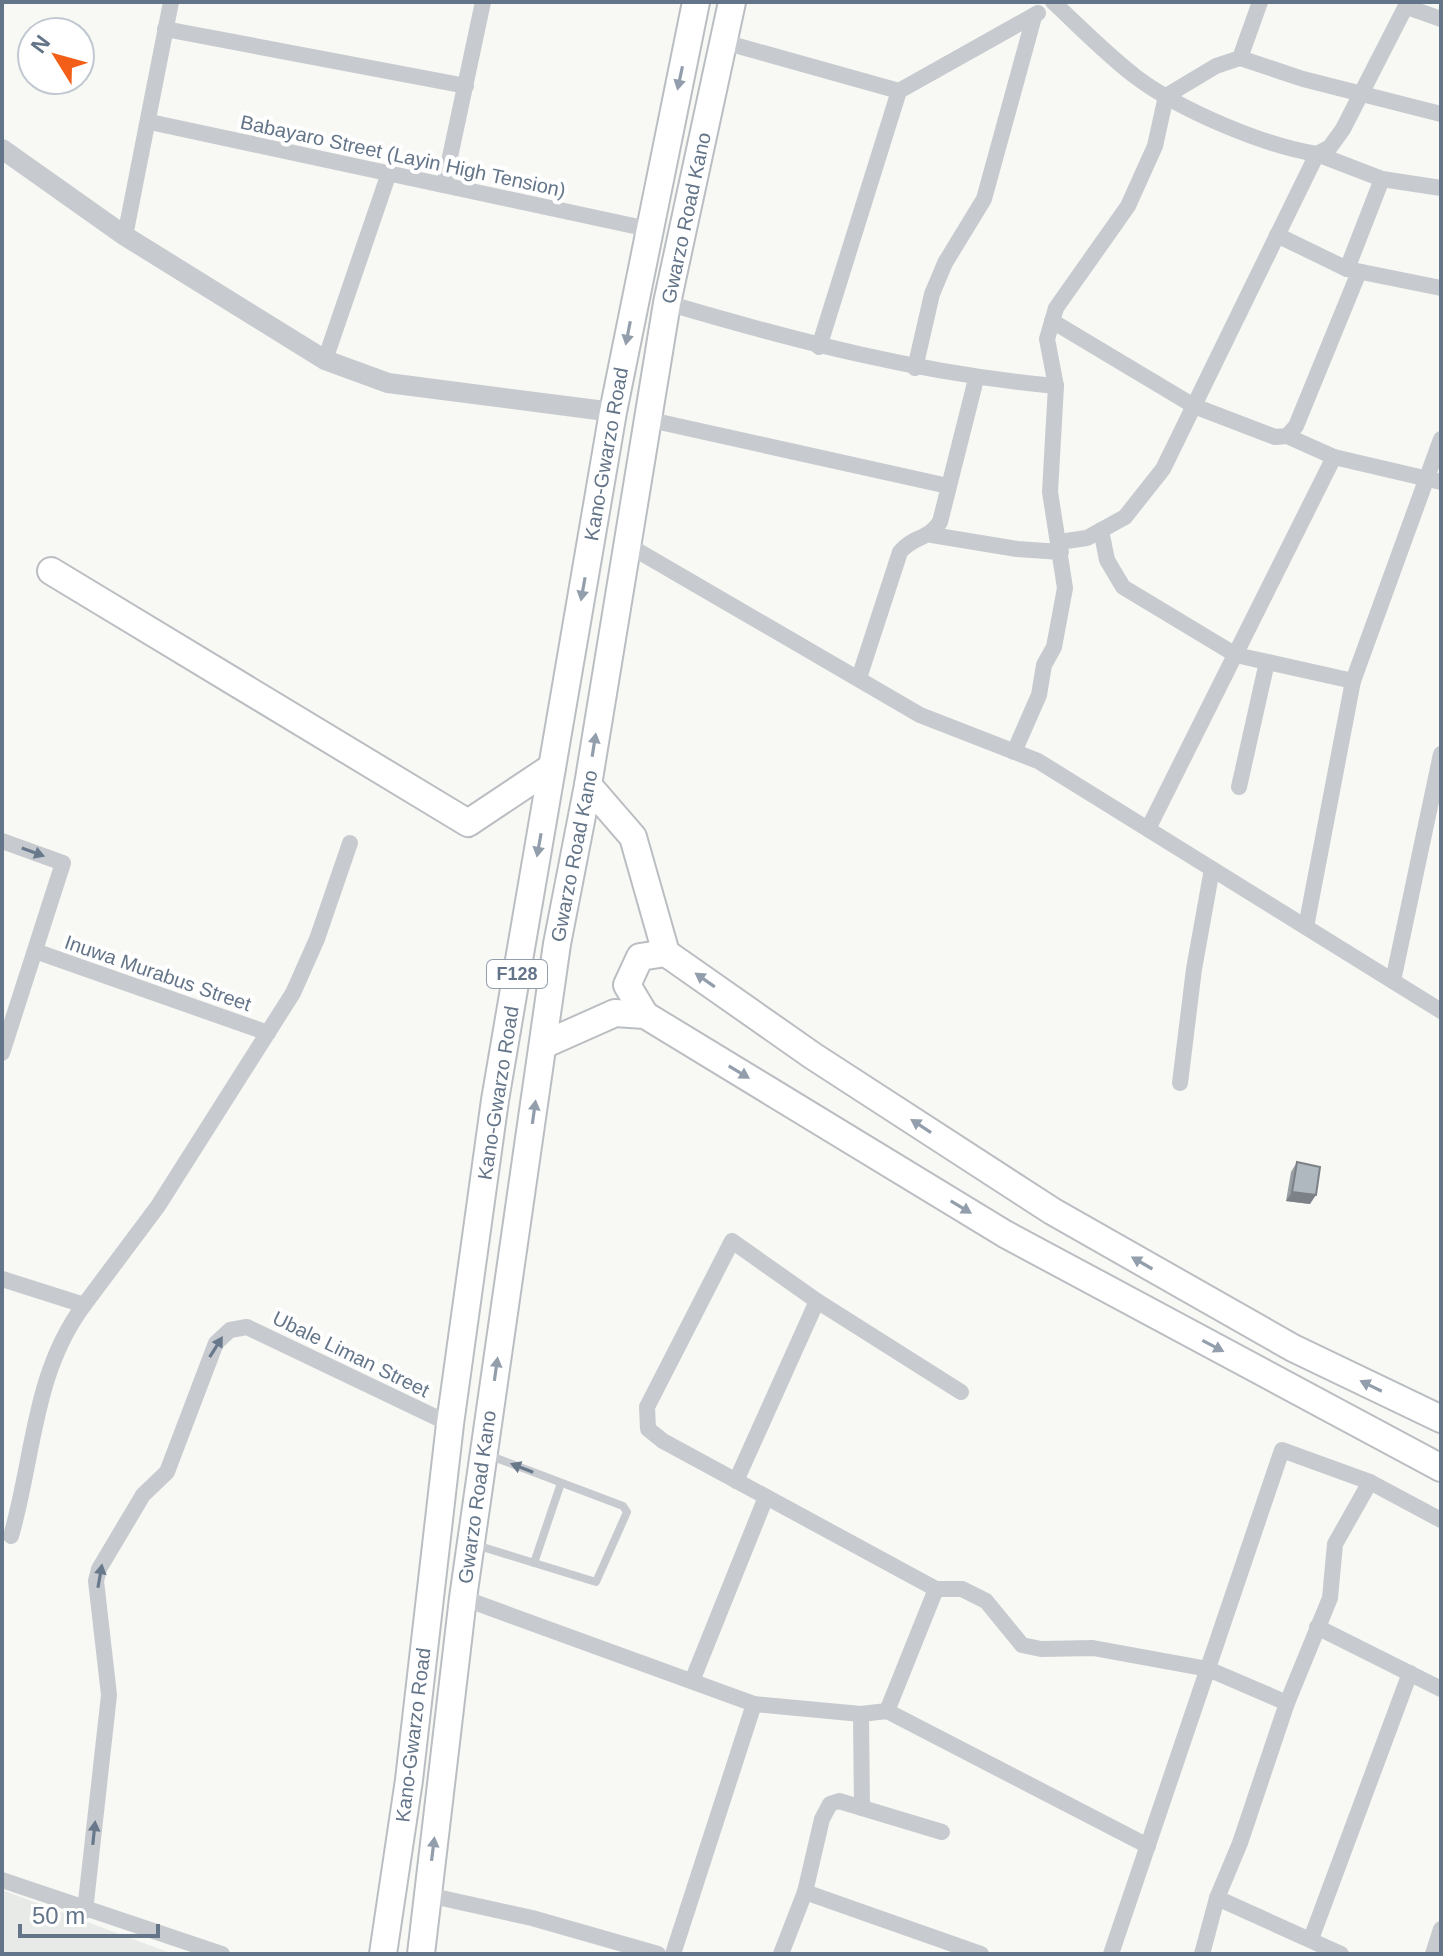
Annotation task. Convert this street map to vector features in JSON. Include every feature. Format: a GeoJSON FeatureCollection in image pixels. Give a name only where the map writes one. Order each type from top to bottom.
{"type":"FeatureCollection","features":[{"type":"Feature","properties":{"kind":"main road","name":"Kano-Gwarzo Road"},"geometry":{"type":"LineString","coordinates":[[383,1954],[409,1780],[450,1424],[495,1100],[613,412],[696,2]]}},
{"type":"Feature","properties":{"kind":"main road","name":"Gwarzo Road Kano"},"geometry":{"type":"LineString","coordinates":[[421,1954],[470,1543],[557,944],[588,785],[667,303],[732,2]]}},
{"type":"Feature","properties":{"kind":"main road"},"geometry":{"type":"LineString","coordinates":[[51,571],[468,823],[552,767]]}},
{"type":"Feature","properties":{"kind":"main road"},"geometry":{"type":"LineString","coordinates":[[588,785],[633,837],[666,953],[813,1056],[1052,1211],[1293,1348],[1441,1419]]}},
{"type":"Feature","properties":{"kind":"main road"},"geometry":{"type":"LineString","coordinates":[[645,1015],[627,985],[640,957],[666,953]]}},
{"type":"Feature","properties":{"kind":"main road"},"geometry":{"type":"LineString","coordinates":[[543,1045],[615,1013],[645,1015],[1005,1234],[1441,1468]]}},
{"type":"Feature","properties":{"kind":"street"},"geometry":{"type":"LineString","coordinates":[[125,236],[150,122],[171,2]]}},
{"type":"Feature","properties":{"kind":"street"},"geometry":{"type":"LineString","coordinates":[[444,185],[483,2]]}},
{"type":"Feature","properties":{"kind":"street"},"geometry":{"type":"LineString","coordinates":[[819,347],[899,91],[1034,17],[1052,2],[1136,77],[1166,96],[1231,127],[1317,154],[1382,179],[1441,188]]}},
{"type":"Feature","properties":{"kind":"street"},"geometry":{"type":"LineString","coordinates":[[1240,58],[1260,2]]}},
{"type":"Feature","properties":{"kind":"street"},"geometry":{"type":"LineString","coordinates":[[859,678],[900,552],[907,544],[932,535],[1017,549],[1060,547],[1087,538],[1125,517],[1163,469],[1317,154],[1330,147],[1364,93],[1408,4],[1441,19]]}},
{"type":"Feature","properties":{"kind":"street"},"geometry":{"type":"LineString","coordinates":[[915,368],[932,294],[945,263],[984,199],[1034,17]]}},
{"type":"Feature","properties":{"kind":"street"},"geometry":{"type":"LineString","coordinates":[[165,29],[466,86]]}},
{"type":"Feature","properties":{"kind":"street"},"geometry":{"type":"LineString","coordinates":[[724,42],[899,91]]}},
{"type":"Feature","properties":{"kind":"street"},"geometry":{"type":"LineString","coordinates":[[1014,752],[1039,695],[1044,665],[1054,647],[1065,588],[1050,492],[1056,386],[1047,339],[1056,308],[1128,206],[1155,146],[1166,96],[1216,66],[1240,58],[1303,79],[1441,114]]}},
{"type":"Feature","properties":{"kind":"street","name":"Babayaro Street (Layin High Tension)"},"geometry":{"type":"LineString","coordinates":[[150,122],[648,229]]}},
{"type":"Feature","properties":{"kind":"street"},"geometry":{"type":"LineString","coordinates":[[2,149],[125,236],[325,360],[388,383],[613,412]]}},
{"type":"Feature","properties":{"kind":"street"},"geometry":{"type":"LineString","coordinates":[[325,360],[389,173]]}},
{"type":"Feature","properties":{"kind":"street"},"geometry":{"type":"LineString","coordinates":[[1287,436],[1296,426],[1353,270],[1382,179]]}},
{"type":"Feature","properties":{"kind":"street"},"geometry":{"type":"LineString","coordinates":[[1277,235],[1353,270],[1441,288]]}},
{"type":"Feature","properties":{"kind":"street"},"geometry":{"type":"LineString","coordinates":[[667,303],[819,347],[915,368],[976,379],[1056,386]]}},
{"type":"Feature","properties":{"kind":"street"},"geometry":{"type":"LineString","coordinates":[[1052,321],[1194,406],[1275,437],[1287,436],[1334,457],[1433,480]]}},
{"type":"Feature","properties":{"kind":"street"},"geometry":{"type":"LineString","coordinates":[[932,535],[940,522],[976,379]]}},
{"type":"Feature","properties":{"kind":"street"},"geometry":{"type":"LineString","coordinates":[[646,419],[948,486]]}},
{"type":"Feature","properties":{"kind":"street"},"geometry":{"type":"LineString","coordinates":[[1306,927],[1353,681],[1433,480],[1441,439]]}},
{"type":"Feature","properties":{"kind":"street"},"geometry":{"type":"LineString","coordinates":[[1148,829],[1334,457]]}},
{"type":"Feature","properties":{"kind":"street"},"geometry":{"type":"LineString","coordinates":[[1101,530],[1107,560],[1123,587],[1236,655],[1353,681]]}},
{"type":"Feature","properties":{"kind":"street"},"geometry":{"type":"LineString","coordinates":[[626,544],[920,715],[1038,761],[1441,1011]]}},
{"type":"Feature","properties":{"kind":"street"},"geometry":{"type":"LineString","coordinates":[[1239,787],[1267,662]]}},
{"type":"Feature","properties":{"kind":"street"},"geometry":{"type":"LineString","coordinates":[[1393,981],[1441,754]]}},
{"type":"Feature","properties":{"kind":"street"},"geometry":{"type":"LineString","coordinates":[[2,841],[63,863],[2,1053]]}},
{"type":"Feature","properties":{"kind":"street"},"geometry":{"type":"LineString","coordinates":[[11,1536],[26,1487],[30,1445],[51,1361],[67,1329],[158,1206],[293,993],[317,939],[350,843]]}},
{"type":"Feature","properties":{"kind":"street"},"geometry":{"type":"LineString","coordinates":[[1180,1083],[1194,969],[1212,869]]}},
{"type":"Feature","properties":{"kind":"street","name":"Inuwa Murabus Street"},"geometry":{"type":"LineString","coordinates":[[35,951],[268,1033]]}},
{"type":"Feature","properties":{"kind":"street"},"geometry":{"type":"LineString","coordinates":[[961,1392],[817,1301],[732,1241],[647,1407],[648,1429],[663,1441],[936,1589],[962,1589],[986,1601],[1022,1645],[1041,1649],[1093,1648],[1208,1669],[1287,1703]]}},
{"type":"Feature","properties":{"kind":"street"},"geometry":{"type":"LineString","coordinates":[[2,1279],[84,1305]]}},
{"type":"Feature","properties":{"kind":"street"},"geometry":{"type":"LineString","coordinates":[[736,1481],[817,1301]]}},
{"type":"Feature","properties":{"kind":"street","name":"Ubale Liman Street"},"geometry":{"type":"LineString","coordinates":[[85,1911],[109,1695],[96,1581],[99,1569],[143,1495],[167,1472],[216,1343],[230,1330],[247,1327],[450,1424]]}},
{"type":"Feature","properties":{"kind":"street"},"geometry":{"type":"LineString","coordinates":[[1111,1954],[1282,1450],[1370,1482],[1441,1520]]}},
{"type":"Feature","properties":{"kind":"street"},"geometry":{"type":"LineString","coordinates":[[1202,1954],[1217,1898],[1240,1843],[1287,1703],[1330,1598],[1335,1544],[1370,1482]]}},
{"type":"Feature","properties":{"kind":"street"},"geometry":{"type":"LineString","coordinates":[[692,1681],[766,1497]]}},
{"type":"Feature","properties":{"kind":"street"},"geometry":{"type":"LineString","coordinates":[[887,1711],[936,1589]]}},
{"type":"Feature","properties":{"kind":"street"},"geometry":{"type":"LineString","coordinates":[[463,1598],[754,1704],[861,1714],[887,1711],[1148,1846]]}},
{"type":"Feature","properties":{"kind":"street"},"geometry":{"type":"LineString","coordinates":[[1317,1627],[1441,1689]]}},
{"type":"Feature","properties":{"kind":"street"},"geometry":{"type":"LineString","coordinates":[[1311,1939],[1410,1673]]}},
{"type":"Feature","properties":{"kind":"street"},"geometry":{"type":"LineString","coordinates":[[673,1954],[754,1704]]}},
{"type":"Feature","properties":{"kind":"street"},"geometry":{"type":"LineString","coordinates":[[861,1714],[862,1808]]}},
{"type":"Feature","properties":{"kind":"street"},"geometry":{"type":"LineString","coordinates":[[781,1954],[805,1892],[822,1819],[830,1804],[839,1801],[942,1832]]}},
{"type":"Feature","properties":{"kind":"street"},"geometry":{"type":"LineString","coordinates":[[2,1880],[85,1911],[222,1954]]}},
{"type":"Feature","properties":{"kind":"street"},"geometry":{"type":"LineString","coordinates":[[805,1892],[981,1954]]}},
{"type":"Feature","properties":{"kind":"street"},"geometry":{"type":"LineString","coordinates":[[428,1895],[532,1918],[658,1954]]}},
{"type":"Feature","properties":{"kind":"street"},"geometry":{"type":"LineString","coordinates":[[1217,1898],[1341,1954]]}},
{"type":"Feature","properties":{"kind":"street"},"geometry":{"type":"LineString","coordinates":[[1433,1954],[1441,1929]]}},
{"type":"Feature","properties":{"kind":"lane"},"geometry":{"type":"LineString","coordinates":[[470,1543],[596,1582],[627,1512],[623,1506],[483,1453]]}},
{"type":"Feature","properties":{"kind":"lane"},"geometry":{"type":"LineString","coordinates":[[534,1563],[561,1483]]}},
{"type":"Feature","properties":{"kind":"shaded area"},"geometry":{"type":"Polygon","coordinates":[[[2,1890],[173,1954],[2,1954],[2,1890]]]}},
{"type":"Feature","properties":{"kind":"building"},"geometry":{"type":"Polygon","coordinates":[[[1297,1162],[1320,1167],[1316,1195],[1292,1192],[1297,1162]]]}}]}
